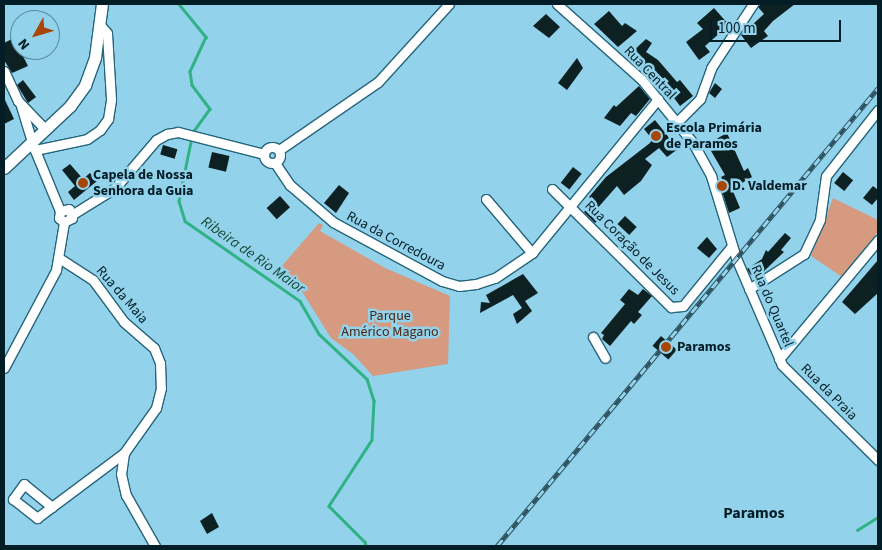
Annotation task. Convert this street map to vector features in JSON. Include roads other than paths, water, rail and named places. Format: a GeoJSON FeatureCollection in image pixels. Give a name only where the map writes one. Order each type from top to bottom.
{"type":"FeatureCollection","features":[{"type":"Feature","properties":{"kind":"main road"},"geometry":{"type":"LineString","coordinates":[[4,168],[33,146],[70,106],[85,85],[95,57],[101,26],[102,4]]}},
{"type":"Feature","properties":{"kind":"street"},"geometry":{"type":"LineString","coordinates":[[278,150],[378,82],[448,4]]}},
{"type":"Feature","properties":{"kind":"street","name":"Rua Central"},"geometry":{"type":"LineString","coordinates":[[557,4],[658,99],[677,122],[707,166],[736,258]]}},
{"type":"Feature","properties":{"kind":"street"},"geometry":{"type":"LineString","coordinates":[[677,122],[700,99],[711,68],[753,4]]}},
{"type":"Feature","properties":{"kind":"street"},"geometry":{"type":"LineString","coordinates":[[33,146],[87,139],[100,130],[108,119],[111,99],[107,33],[101,26]]}},
{"type":"Feature","properties":{"kind":"street"},"geometry":{"type":"LineString","coordinates":[[4,71],[22,106],[33,146],[60,211],[59,218],[64,222]]}},
{"type":"Feature","properties":{"kind":"street","name":"Rua da Corredoura"},"geometry":{"type":"LineString","coordinates":[[275,163],[290,185],[333,222],[442,282],[459,286],[476,284],[495,278],[532,253],[571,208],[658,99]]}},
{"type":"Feature","properties":{"kind":"street"},"geometry":{"type":"LineString","coordinates":[[22,106],[46,130]]}},
{"type":"Feature","properties":{"kind":"street"},"geometry":{"type":"LineString","coordinates":[[750,289],[804,254],[820,219],[826,176],[878,110]]}},
{"type":"Feature","properties":{"kind":"street"},"geometry":{"type":"LineString","coordinates":[[64,222],[70,220],[73,214],[116,188],[156,140],[167,134],[178,132],[264,154],[268,162],[275,163],[280,158],[278,150],[272,147],[264,154]]}},
{"type":"Feature","properties":{"kind":"street","name":"Rua Coração de Jesus"},"geometry":{"type":"LineString","coordinates":[[552,189],[671,307],[677,309],[683,306],[732,246]]}},
{"type":"Feature","properties":{"kind":"street"},"geometry":{"type":"LineString","coordinates":[[486,199],[532,253]]}},
{"type":"Feature","properties":{"kind":"street"},"geometry":{"type":"LineString","coordinates":[[60,211],[66,208],[73,214]]}},
{"type":"Feature","properties":{"kind":"street"},"geometry":{"type":"LineString","coordinates":[[4,368],[42,300],[59,258],[64,222]]}},
{"type":"Feature","properties":{"kind":"street"},"geometry":{"type":"LineString","coordinates":[[780,362],[791,341],[878,240]]}},
{"type":"Feature","properties":{"kind":"street","name":"Rua da Maia"},"geometry":{"type":"LineString","coordinates":[[59,258],[93,280],[124,322],[154,348],[160,363],[161,388],[156,408],[124,453]]}},
{"type":"Feature","properties":{"kind":"street","name":"Rua do Quartel"},"geometry":{"type":"LineString","coordinates":[[736,258],[780,362]]}},
{"type":"Feature","properties":{"kind":"street"},"geometry":{"type":"LineString","coordinates":[[593,337],[605,358]]}},
{"type":"Feature","properties":{"kind":"street"},"geometry":{"type":"LineString","coordinates":[[772,341],[791,341]]}},
{"type":"Feature","properties":{"kind":"street","name":"Rua da Praia"},"geometry":{"type":"LineString","coordinates":[[780,362],[878,460]]}},
{"type":"Feature","properties":{"kind":"street"},"geometry":{"type":"LineString","coordinates":[[52,507],[124,453]]}},
{"type":"Feature","properties":{"kind":"street"},"geometry":{"type":"LineString","coordinates":[[124,453],[121,474],[126,495],[155,546]]}},
{"type":"Feature","properties":{"kind":"waterway","name":"Ribeira de Rio Maior"},"geometry":{"type":"LineString","coordinates":[[179,4],[206,37],[190,71],[192,85],[210,109],[194,131]]}},
{"type":"Feature","properties":{"kind":"waterway","name":"Ribeira de Rio Maior"},"geometry":{"type":"LineString","coordinates":[[191,142],[179,201],[185,221],[300,301],[319,334],[367,379],[374,401],[372,440],[329,506],[365,542],[366,546]]}},
{"type":"Feature","properties":{"kind":"waterway"},"geometry":{"type":"LineString","coordinates":[[857,530],[878,517]]}},
{"type":"Feature","properties":{"kind":"railway"},"geometry":{"type":"LineString","coordinates":[[497,546],[878,88]]}},
{"type":"Feature","properties":{"kind":"place","name":"Escola Primária de Paramos"},"geometry":{"type":"Point","coordinates":[656,136]}},
{"type":"Feature","properties":{"kind":"place","name":"Capela de Nossa Senhora da Guia"},"geometry":{"type":"Point","coordinates":[83,183]}},
{"type":"Feature","properties":{"kind":"place","name":"D. Valdemar"},"geometry":{"type":"Point","coordinates":[722,186]}},
{"type":"Feature","properties":{"kind":"place","name":"Paramos"},"geometry":{"type":"Point","coordinates":[666,347]}},
{"type":"Feature","properties":{"kind":"district","name":"Paramos"},"geometry":{"type":"Point","coordinates":[754,513]}},
{"type":"Feature","properties":{"kind":"park label","name":"Parque Américo Magano"},"geometry":{"type":"Point","coordinates":[390,324]}}]}
